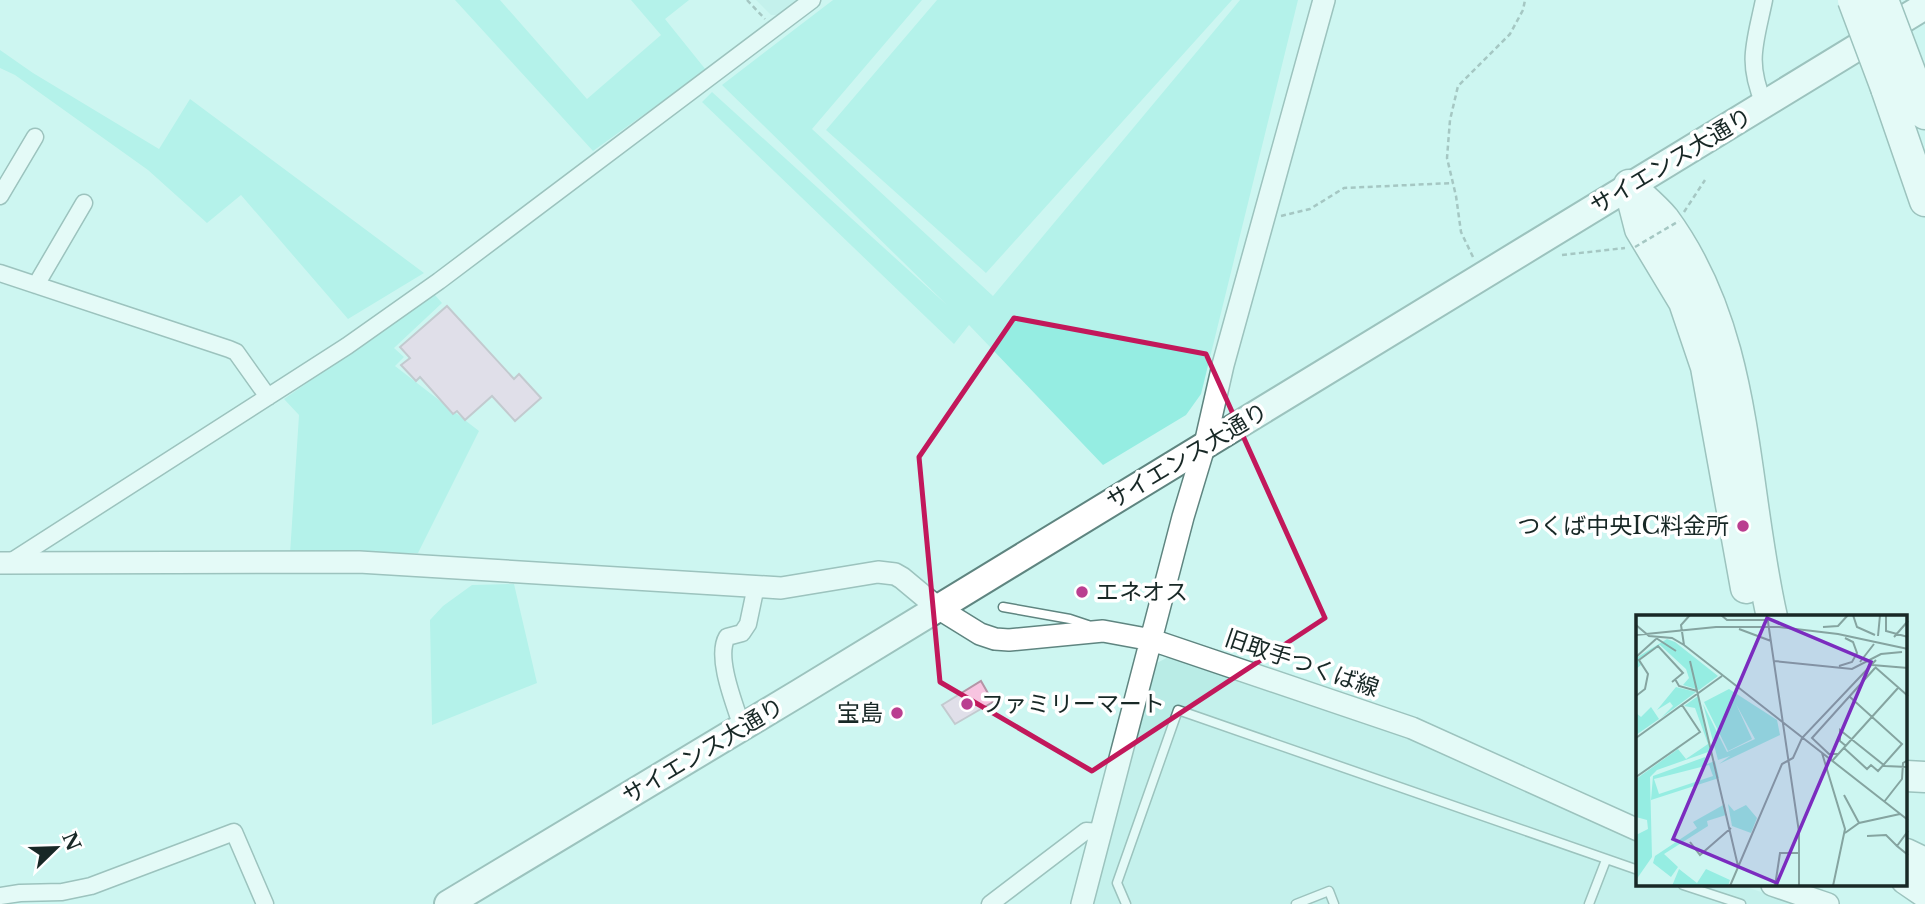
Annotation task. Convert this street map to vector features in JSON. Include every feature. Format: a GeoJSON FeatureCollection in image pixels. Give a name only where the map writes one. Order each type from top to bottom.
{"type":"FeatureCollection","features":[{"type":"Feature","properties":{"kind":"highway"},"geometry":{"type":"LineString","coordinates":[[1853,0],[1900,85],[1925,114]]}},
{"type":"Feature","properties":{"kind":"highway"},"geometry":{"type":"LineString","coordinates":[[1882,0],[1925,201]]}},
{"type":"Feature","properties":{"kind":"highway"},"geometry":{"type":"LineString","coordinates":[[1629,185],[1640,229],[1684,302],[1706,367],[1752,615]]}},
{"type":"Feature","properties":{"kind":"highway"},"geometry":{"type":"LineString","coordinates":[[1629,185],[1663,218],[1693,269],[1718,322],[1730,364],[1772,615]]}},
{"type":"Feature","properties":{"kind":"highway"},"geometry":{"type":"LineString","coordinates":[[1908,839],[1925,848]]}},
{"type":"Feature","properties":{"kind":"highway"},"geometry":{"type":"LineString","coordinates":[[1908,854],[1925,863]]}},
{"type":"Feature","properties":{"kind":"highway"},"geometry":{"type":"LineString","coordinates":[[1908,880],[1925,892]]}},
{"type":"Feature","properties":{"kind":"main road","name":"サイエンス大通り"},"geometry":{"type":"LineString","coordinates":[[447,904],[1481,278],[1764,104],[1912,8]]}},
{"type":"Feature","properties":{"kind":"street"},"geometry":{"type":"LineString","coordinates":[[5,563],[347,346],[439,281],[812,0]]}},
{"type":"Feature","properties":{"kind":"street"},"geometry":{"type":"LineString","coordinates":[[1082,904],[1183,517],[1205,444],[1223,365],[1324,0]]}},
{"type":"Feature","properties":{"kind":"street"},"geometry":{"type":"LineString","coordinates":[[1764,0],[1752,56],[1754,79],[1764,104]]}},
{"type":"Feature","properties":{"kind":"street"},"geometry":{"type":"LineString","coordinates":[[0,195],[35,136]]}},
{"type":"Feature","properties":{"kind":"street"},"geometry":{"type":"LineString","coordinates":[[36,285],[84,204]]}},
{"type":"Feature","properties":{"kind":"street"},"geometry":{"type":"LineString","coordinates":[[0,273],[236,352],[268,397]]}},
{"type":"Feature","properties":{"kind":"street","name":"旧取手つくば線"},"geometry":{"type":"LineString","coordinates":[[5,563],[359,562],[781,588],[878,572],[895,574],[937,608],[980,634],[1010,640],[1104,631],[1152,640],[1412,728],[1636,829]]}},
{"type":"Feature","properties":{"kind":"street"},"geometry":{"type":"LineString","coordinates":[[742,727],[724,666],[722,645],[727,637],[742,634],[748,624],[756,586]]}},
{"type":"Feature","properties":{"kind":"street"},"geometry":{"type":"LineString","coordinates":[[990,904],[1086,831],[1101,832]]}},
{"type":"Feature","properties":{"kind":"street"},"geometry":{"type":"LineString","coordinates":[[0,895],[62,892],[90,886],[234,832],[265,904]]}},
{"type":"Feature","properties":{"kind":"street"},"geometry":{"type":"LineString","coordinates":[[1775,886],[1828,904]]}},
{"type":"Feature","properties":{"kind":"lane"},"geometry":{"type":"LineString","coordinates":[[1003,607],[1070,618],[1104,631]]}},
{"type":"Feature","properties":{"kind":"lane"},"geometry":{"type":"LineString","coordinates":[[1126,904],[1117,883],[1178,710],[1636,869]]}},
{"type":"Feature","properties":{"kind":"lane"},"geometry":{"type":"LineString","coordinates":[[1589,904],[1606,860]]}},
{"type":"Feature","properties":{"kind":"lane"},"geometry":{"type":"LineString","coordinates":[[1687,886],[1741,904]]}},
{"type":"Feature","properties":{"kind":"lane"},"geometry":{"type":"LineString","coordinates":[[1296,904],[1329,891],[1334,904]]}},
{"type":"Feature","properties":{"kind":"path"},"geometry":{"type":"LineString","coordinates":[[747,0],[775,28]]}},
{"type":"Feature","properties":{"kind":"path"},"geometry":{"type":"LineString","coordinates":[[1481,278],[1461,232],[1447,158],[1450,120],[1458,86],[1510,34],[1523,10],[1525,0]]}},
{"type":"Feature","properties":{"kind":"path"},"geometry":{"type":"LineString","coordinates":[[1562,255],[1635,247],[1679,221],[1705,180]]}},
{"type":"Feature","properties":{"kind":"path"},"geometry":{"type":"LineString","coordinates":[[1263,220],[1310,208],[1344,188],[1453,183]]}},
{"type":"Feature","properties":{"kind":"highlighted area"},"geometry":{"type":"Polygon","coordinates":[[[1014,318],[1206,354],[1325,618],[1092,771],[940,682],[919,457],[1014,318]]]}},
{"type":"Feature","properties":{"kind":"shaded area"},"geometry":{"type":"Polygon","coordinates":[[[756,0],[801,0],[782,15],[771,15],[756,0]]]}},
{"type":"Feature","properties":{"kind":"shaded area"},"geometry":{"type":"Polygon","coordinates":[[[1170,656],[1378,725],[1458,758],[1636,841],[1636,886],[1744,886],[1796,904],[1094,904],[1157,663],[1170,656]]]}},
{"type":"Feature","properties":{"kind":"green space"},"geometry":{"type":"Polygon","coordinates":[[[455,0],[500,0],[587,99],[661,35],[631,0],[689,0],[665,19],[706,70],[593,151],[455,0]]]}},
{"type":"Feature","properties":{"kind":"green space"},"geometry":{"type":"Polygon","coordinates":[[[833,0],[922,0],[812,129],[993,296],[1240,0],[1298,0],[1201,394],[1186,415],[1103,465],[969,325],[954,344],[702,102],[712,92],[947,305],[722,85],[833,0]]]}},
{"type":"Feature","properties":{"kind":"green space"},"geometry":{"type":"Polygon","coordinates":[[[937,0],[1232,0],[986,273],[826,130],[937,0]]]}},
{"type":"Feature","properties":{"kind":"green space"},"geometry":{"type":"Polygon","coordinates":[[[0,50],[159,149],[190,99],[424,273],[348,319],[241,195],[207,223],[148,170],[15,75],[0,68],[0,50]]]}},
{"type":"Feature","properties":{"kind":"green space"},"geometry":{"type":"Polygon","coordinates":[[[434,294],[442,303],[394,348],[404,357],[395,366],[479,431],[418,553],[290,554],[299,415],[284,399],[434,294]]]}},
{"type":"Feature","properties":{"kind":"green space"},"geometry":{"type":"Polygon","coordinates":[[[514,584],[537,683],[432,725],[430,620],[443,606],[472,585],[514,584]]]}},
{"type":"Feature","properties":{"kind":"building"},"geometry":{"type":"Polygon","coordinates":[[[447,306],[514,379],[519,374],[541,398],[515,421],[492,396],[465,420],[457,411],[453,414],[420,377],[416,381],[401,365],[410,358],[400,347],[447,306]]]}},
{"type":"Feature","properties":{"kind":"building","name":"ファミリーマート"},"geometry":{"type":"Polygon","coordinates":[[[981,681],[993,702],[955,724],[942,705],[981,681]]]}},
{"type":"Feature","properties":{"kind":"place","name":"つくば中央IC料金所"},"geometry":{"type":"Point","coordinates":[1743,526]}},
{"type":"Feature","properties":{"kind":"place","name":"エネオス"},"geometry":{"type":"Point","coordinates":[1082,592]}},
{"type":"Feature","properties":{"kind":"place","name":"ファミリーマート"},"geometry":{"type":"Point","coordinates":[967,704]}},
{"type":"Feature","properties":{"kind":"place","name":"宝島"},"geometry":{"type":"Point","coordinates":[897,713]}}]}
